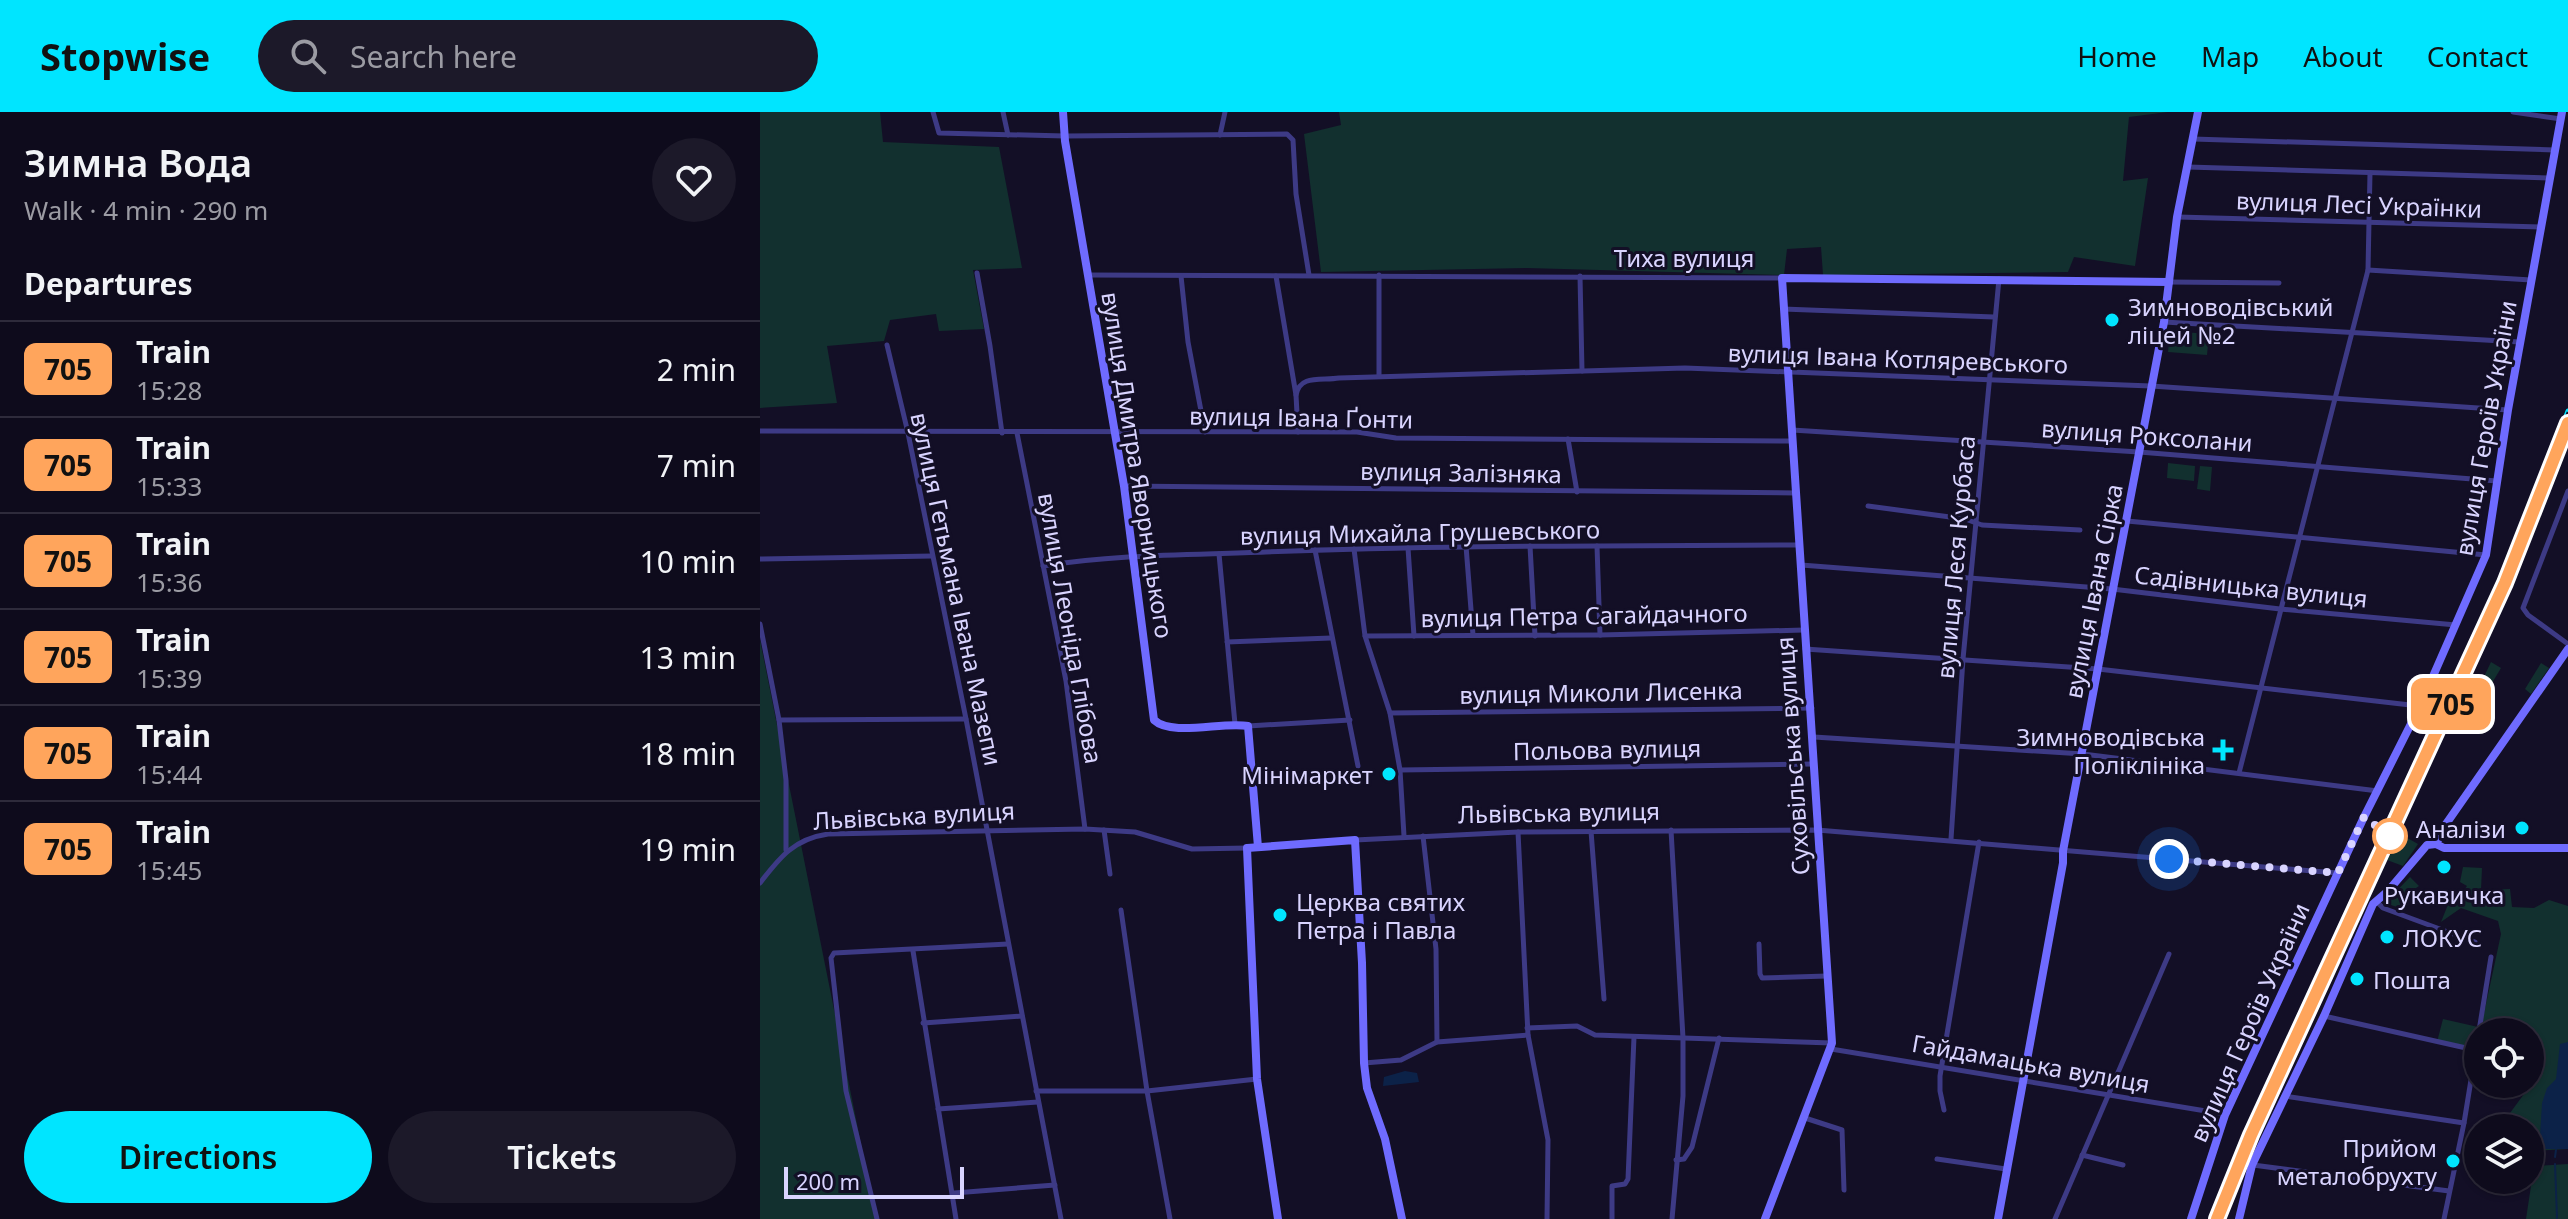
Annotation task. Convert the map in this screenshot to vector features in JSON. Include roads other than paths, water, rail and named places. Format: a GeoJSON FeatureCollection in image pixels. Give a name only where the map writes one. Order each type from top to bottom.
{"type":"FeatureCollection","features":[{"type":"Feature","properties":{"kind":"street"},"geometry":{"type":"LineString","coordinates":[[933,112],[939,133],[1287,134],[1293,140],[1296,194],[1309,275]]}},
{"type":"Feature","properties":{"kind":"street"},"geometry":{"type":"LineString","coordinates":[[1003,112],[1008,135]]}},
{"type":"Feature","properties":{"kind":"street","name":"вулиця Дмитра Яворницького"},"geometry":{"type":"LineString","coordinates":[[1063,112],[1124,486],[1154,720],[1160,725],[1182,728],[1235,724]]}},
{"type":"Feature","properties":{"kind":"street"},"geometry":{"type":"LineString","coordinates":[[1220,135],[1225,112]]}},
{"type":"Feature","properties":{"kind":"street","name":"вулиця Івана Сірка"},"geometry":{"type":"LineString","coordinates":[[1998,1219],[2063,851],[2164,322],[2177,217],[2198,112]]}},
{"type":"Feature","properties":{"kind":"street"},"geometry":{"type":"LineString","coordinates":[[2513,112],[2561,115]]}},
{"type":"Feature","properties":{"kind":"street","name":"вулиця Героїв України"},"geometry":{"type":"LineString","coordinates":[[2191,1219],[2225,1115],[2458,625],[2486,555],[2508,410],[2561,115]]}},
{"type":"Feature","properties":{"kind":"street"},"geometry":{"type":"LineString","coordinates":[[2192,139],[2556,150]]}},
{"type":"Feature","properties":{"kind":"street"},"geometry":{"type":"LineString","coordinates":[[2187,167],[2551,178]]}},
{"type":"Feature","properties":{"kind":"street"},"geometry":{"type":"LineString","coordinates":[[2239,773],[2368,270],[2370,173]]}},
{"type":"Feature","properties":{"kind":"street","name":"вулиця Лесі Українки"},"geometry":{"type":"LineString","coordinates":[[2177,217],[2541,227]]}},
{"type":"Feature","properties":{"kind":"street"},"geometry":{"type":"LineString","coordinates":[[2368,270],[2531,280]]}},
{"type":"Feature","properties":{"kind":"street"},"geometry":{"type":"LineString","coordinates":[[977,273],[1002,433]]}},
{"type":"Feature","properties":{"kind":"street","name":"Тиха вулиця"},"geometry":{"type":"LineString","coordinates":[[1089,275],[2279,283]]}},
{"type":"Feature","properties":{"kind":"street"},"geometry":{"type":"LineString","coordinates":[[1379,275],[1379,376]]}},
{"type":"Feature","properties":{"kind":"street"},"geometry":{"type":"LineString","coordinates":[[1181,276],[1188,342],[1205,432]]}},
{"type":"Feature","properties":{"kind":"street"},"geometry":{"type":"LineString","coordinates":[[1276,276],[1296,395],[1298,432]]}},
{"type":"Feature","properties":{"kind":"street"},"geometry":{"type":"LineString","coordinates":[[1580,276],[1582,371]]}},
{"type":"Feature","properties":{"kind":"street","name":"Суховільська вулиця"},"geometry":{"type":"LineString","coordinates":[[1765,1219],[1831,1046],[1813,764],[1814,737],[1805,649],[1782,278]]}},
{"type":"Feature","properties":{"kind":"street","name":"вулиця Леся Курбаса"},"geometry":{"type":"LineString","coordinates":[[1951,839],[1963,659],[1999,279]]}},
{"type":"Feature","properties":{"kind":"street"},"geometry":{"type":"LineString","coordinates":[[1782,309],[1994,317]]}},
{"type":"Feature","properties":{"kind":"street"},"geometry":{"type":"LineString","coordinates":[[2164,322],[2521,342]]}},
{"type":"Feature","properties":{"kind":"street","name":"вулиця Гетьмана Івана Мазепи"},"geometry":{"type":"LineString","coordinates":[[887,345],[966,719],[1061,1219]]}},
{"type":"Feature","properties":{"kind":"street","name":"вулиця Івана Котляревського"},"geometry":{"type":"LineString","coordinates":[[1296,395],[1303,381],[1379,376],[1685,368],[2151,386],[2508,410]]}},
{"type":"Feature","properties":{"kind":"street","name":"вулиця Роксолани"},"geometry":{"type":"LineString","coordinates":[[1792,430],[2139,452],[2498,482]]}},
{"type":"Feature","properties":{"kind":"street","name":"вулиця Івана Ґонти"},"geometry":{"type":"LineString","coordinates":[[760,431],[1298,432],[1372,433],[1396,438],[1792,441]]}},
{"type":"Feature","properties":{"kind":"street","name":"вулиця Леоніда Глібова"},"geometry":{"type":"LineString","coordinates":[[1017,433],[1066,681],[1085,829]]}},
{"type":"Feature","properties":{"kind":"street"},"geometry":{"type":"LineString","coordinates":[[1568,439],[1577,492]]}},
{"type":"Feature","properties":{"kind":"street","name":"вулиця Залізняка"},"geometry":{"type":"LineString","coordinates":[[1124,486],[1797,493]]}},
{"type":"Feature","properties":{"kind":"street"},"geometry":{"type":"LineString","coordinates":[[2436,844],[2446,824],[2551,666],[2567,652],[2523,608],[2568,491]]}},
{"type":"Feature","properties":{"kind":"street"},"geometry":{"type":"LineString","coordinates":[[1868,506],[1976,523],[2080,530]]}},
{"type":"Feature","properties":{"kind":"street"},"geometry":{"type":"LineString","coordinates":[[2127,521],[2486,555]]}},
{"type":"Feature","properties":{"kind":"street","name":"вулиця Михайла Грушевського"},"geometry":{"type":"LineString","coordinates":[[1043,566],[1134,556],[1315,550],[1466,546],[1799,545]]}},
{"type":"Feature","properties":{"kind":"street"},"geometry":{"type":"LineString","coordinates":[[1466,546],[1473,635]]}},
{"type":"Feature","properties":{"kind":"street"},"geometry":{"type":"LineString","coordinates":[[1530,546],[1535,636]]}},
{"type":"Feature","properties":{"kind":"street"},"geometry":{"type":"LineString","coordinates":[[1597,546],[1600,635]]}},
{"type":"Feature","properties":{"kind":"street"},"geometry":{"type":"LineString","coordinates":[[1408,548],[1414,636]]}},
{"type":"Feature","properties":{"kind":"street"},"geometry":{"type":"LineString","coordinates":[[1354,549],[1365,636],[1390,713],[1400,770],[1404,836]]}},
{"type":"Feature","properties":{"kind":"street"},"geometry":{"type":"LineString","coordinates":[[1315,550],[1358,766]]}},
{"type":"Feature","properties":{"kind":"street"},"geometry":{"type":"LineString","coordinates":[[1219,554],[1235,724],[1248,726],[1350,720]]}},
{"type":"Feature","properties":{"kind":"street"},"geometry":{"type":"LineString","coordinates":[[760,559],[932,556]]}},
{"type":"Feature","properties":{"kind":"street","name":"Садівницька вулиця"},"geometry":{"type":"LineString","coordinates":[[1800,565],[2112,589],[2280,609],[2458,625]]}},
{"type":"Feature","properties":{"kind":"street"},"geometry":{"type":"LineString","coordinates":[[760,624],[779,720],[786,780],[786,851],[760,883]]}},
{"type":"Feature","properties":{"kind":"street","name":"вулиця Петра Сагайдачного"},"geometry":{"type":"LineString","coordinates":[[1365,636],[1804,630]]}},
{"type":"Feature","properties":{"kind":"street"},"geometry":{"type":"LineString","coordinates":[[1227,642],[1331,638]]}},
{"type":"Feature","properties":{"kind":"street"},"geometry":{"type":"LineString","coordinates":[[1805,649],[2098,669],[2420,706]]}},
{"type":"Feature","properties":{"kind":"street","name":"вулиця Миколи Лисенка"},"geometry":{"type":"LineString","coordinates":[[1390,713],[1812,708]]}},
{"type":"Feature","properties":{"kind":"street"},"geometry":{"type":"LineString","coordinates":[[779,720],[966,719]]}},
{"type":"Feature","properties":{"kind":"street"},"geometry":{"type":"LineString","coordinates":[[1248,726],[1258,847]]}},
{"type":"Feature","properties":{"kind":"street"},"geometry":{"type":"LineString","coordinates":[[1814,737],[2083,754],[2378,791]]}},
{"type":"Feature","properties":{"kind":"street","name":"Польова вулиця"},"geometry":{"type":"LineString","coordinates":[[1400,770],[1813,764]]}},
{"type":"Feature","properties":{"kind":"street","name":"Львівська вулиця"},"geometry":{"type":"LineString","coordinates":[[786,851],[812,837],[828,834],[988,830],[1135,832],[1192,849],[1518,832],[1817,830],[2338,873]]}},
{"type":"Feature","properties":{"kind":"street"},"geometry":{"type":"LineString","coordinates":[[1104,830],[1110,874]]}},
{"type":"Feature","properties":{"kind":"street"},"geometry":{"type":"LineString","coordinates":[[1671,830],[1683,1038],[1683,1096],[1672,1219]]}},
{"type":"Feature","properties":{"kind":"street"},"geometry":{"type":"LineString","coordinates":[[1591,831],[1604,999]]}},
{"type":"Feature","properties":{"kind":"street"},"geometry":{"type":"LineString","coordinates":[[1518,832],[1528,1032],[1548,1140],[1547,1219]]}},
{"type":"Feature","properties":{"kind":"street"},"geometry":{"type":"LineString","coordinates":[[1364,1063],[1401,1060],[1437,1042],[1436,949],[1423,836]]}},
{"type":"Feature","properties":{"kind":"street"},"geometry":{"type":"LineString","coordinates":[[1355,840],[1367,1088],[1385,1139],[1402,1219]]}},
{"type":"Feature","properties":{"kind":"street"},"geometry":{"type":"LineString","coordinates":[[1944,1110],[1940,1091],[1942,1066],[1979,842]]}},
{"type":"Feature","properties":{"kind":"street"},"geometry":{"type":"LineString","coordinates":[[2239,1219],[2252,1165],[2376,901],[2427,845],[2436,844],[2444,848],[2568,848]]}},
{"type":"Feature","properties":{"kind":"street"},"geometry":{"type":"LineString","coordinates":[[1247,848],[1257,1079],[1278,1219]]}},
{"type":"Feature","properties":{"kind":"street"},"geometry":{"type":"LineString","coordinates":[[2376,901],[2383,908],[2475,942]]}},
{"type":"Feature","properties":{"kind":"street"},"geometry":{"type":"LineString","coordinates":[[1121,910],[1147,1091],[1170,1219]]}},
{"type":"Feature","properties":{"kind":"street"},"geometry":{"type":"LineString","coordinates":[[877,1219],[846,1091],[831,958],[834,953],[1008,944]]}},
{"type":"Feature","properties":{"kind":"street"},"geometry":{"type":"LineString","coordinates":[[1759,944],[1762,978],[1828,976]]}},
{"type":"Feature","properties":{"kind":"street"},"geometry":{"type":"LineString","coordinates":[[913,951],[956,1219]]}},
{"type":"Feature","properties":{"kind":"street"},"geometry":{"type":"LineString","coordinates":[[2055,1219],[2169,954]]}},
{"type":"Feature","properties":{"kind":"street"},"geometry":{"type":"LineString","coordinates":[[2481,1018],[2491,957]]}},
{"type":"Feature","properties":{"kind":"street"},"geometry":{"type":"LineString","coordinates":[[923,1023],[1022,1016]]}},
{"type":"Feature","properties":{"kind":"street"},"geometry":{"type":"LineString","coordinates":[[2324,1016],[2464,1048]]}},
{"type":"Feature","properties":{"kind":"street","name":"Гайдамацька вулиця"},"geometry":{"type":"LineString","coordinates":[[1437,1042],[1577,1026],[1595,1035],[1719,1038],[1831,1046],[2225,1115]]}},
{"type":"Feature","properties":{"kind":"street"},"geometry":{"type":"LineString","coordinates":[[1612,1219],[1612,1186],[1625,1184],[1628,1179],[1634,1037]]}},
{"type":"Feature","properties":{"kind":"street"},"geometry":{"type":"LineString","coordinates":[[1676,1160],[1684,1159],[1692,1147],[1719,1038]]}},
{"type":"Feature","properties":{"kind":"street"},"geometry":{"type":"LineString","coordinates":[[1036,1091],[1147,1091],[1257,1079]]}},
{"type":"Feature","properties":{"kind":"street"},"geometry":{"type":"LineString","coordinates":[[2283,1096],[2464,1123],[2444,1219]]}},
{"type":"Feature","properties":{"kind":"street"},"geometry":{"type":"LineString","coordinates":[[938,1109],[1038,1102]]}},
{"type":"Feature","properties":{"kind":"street"},"geometry":{"type":"LineString","coordinates":[[1805,1118],[1842,1130],[1844,1190]]}},
{"type":"Feature","properties":{"kind":"street"},"geometry":{"type":"LineString","coordinates":[[2082,1155],[2123,1165]]}},
{"type":"Feature","properties":{"kind":"street"},"geometry":{"type":"LineString","coordinates":[[1937,1159],[2006,1169]]}},
{"type":"Feature","properties":{"kind":"street"},"geometry":{"type":"LineString","coordinates":[[2252,1165],[2450,1191]]}},
{"type":"Feature","properties":{"kind":"street"},"geometry":{"type":"LineString","coordinates":[[954,1193],[1055,1185]]}},
{"type":"Feature","properties":{"kind":"water"},"geometry":{"type":"Polygon","coordinates":[[[2568,1042],[2568,1149],[2545,1149],[2542,1103],[2547,1088],[2556,1079],[2560,1044],[2568,1042]]]}},
{"type":"Feature","properties":{"kind":"water"},"geometry":{"type":"Polygon","coordinates":[[[1405,1071],[1417,1073],[1419,1082],[1383,1086],[1384,1077],[1405,1071]]]}},
{"type":"Feature","properties":{"kind":"waterway"},"geometry":{"type":"LineString","coordinates":[[2555,1157],[2556,1150]]}},
{"type":"Feature","properties":{"kind":"waterway"},"geometry":{"type":"LineString","coordinates":[[2555,1164],[2557,1218]]}},
{"type":"Feature","properties":{"kind":"railway"},"geometry":{"type":"LineString","coordinates":[[2213,1219],[2255,1114],[2458,680],[2568,411]]}},
{"type":"Feature","properties":{"kind":"train","name":"705"},"geometry":{"type":"LineString","coordinates":[[2217,1219],[2251,1135],[2505,583],[2568,423]]}},
{"type":"Feature","properties":{"kind":"place","name":"Зимноводівський ліцей №2"},"geometry":{"type":"Point","coordinates":[2112,320]}},
{"type":"Feature","properties":{"kind":"place","name":"Зимноводівська Поліклініка"},"geometry":{"type":"Point","coordinates":[2223,750]}},
{"type":"Feature","properties":{"kind":"place","name":"Мінімаркет"},"geometry":{"type":"Point","coordinates":[1389,774]}},
{"type":"Feature","properties":{"kind":"place","name":"Аналізи"},"geometry":{"type":"Point","coordinates":[2522,828]}},
{"type":"Feature","properties":{"kind":"place","name":"Рукавичка"},"geometry":{"type":"Point","coordinates":[2444,867]}},
{"type":"Feature","properties":{"kind":"place","name":"Церква святих Петра і Павла"},"geometry":{"type":"Point","coordinates":[1280,915]}},
{"type":"Feature","properties":{"kind":"place","name":"ЛОКУС"},"geometry":{"type":"Point","coordinates":[2387,937]}},
{"type":"Feature","properties":{"kind":"place","name":"Пошта"},"geometry":{"type":"Point","coordinates":[2357,979]}},
{"type":"Feature","properties":{"kind":"place","name":"Прийом металобрухту"},"geometry":{"type":"Point","coordinates":[2453,1161]}}]}
